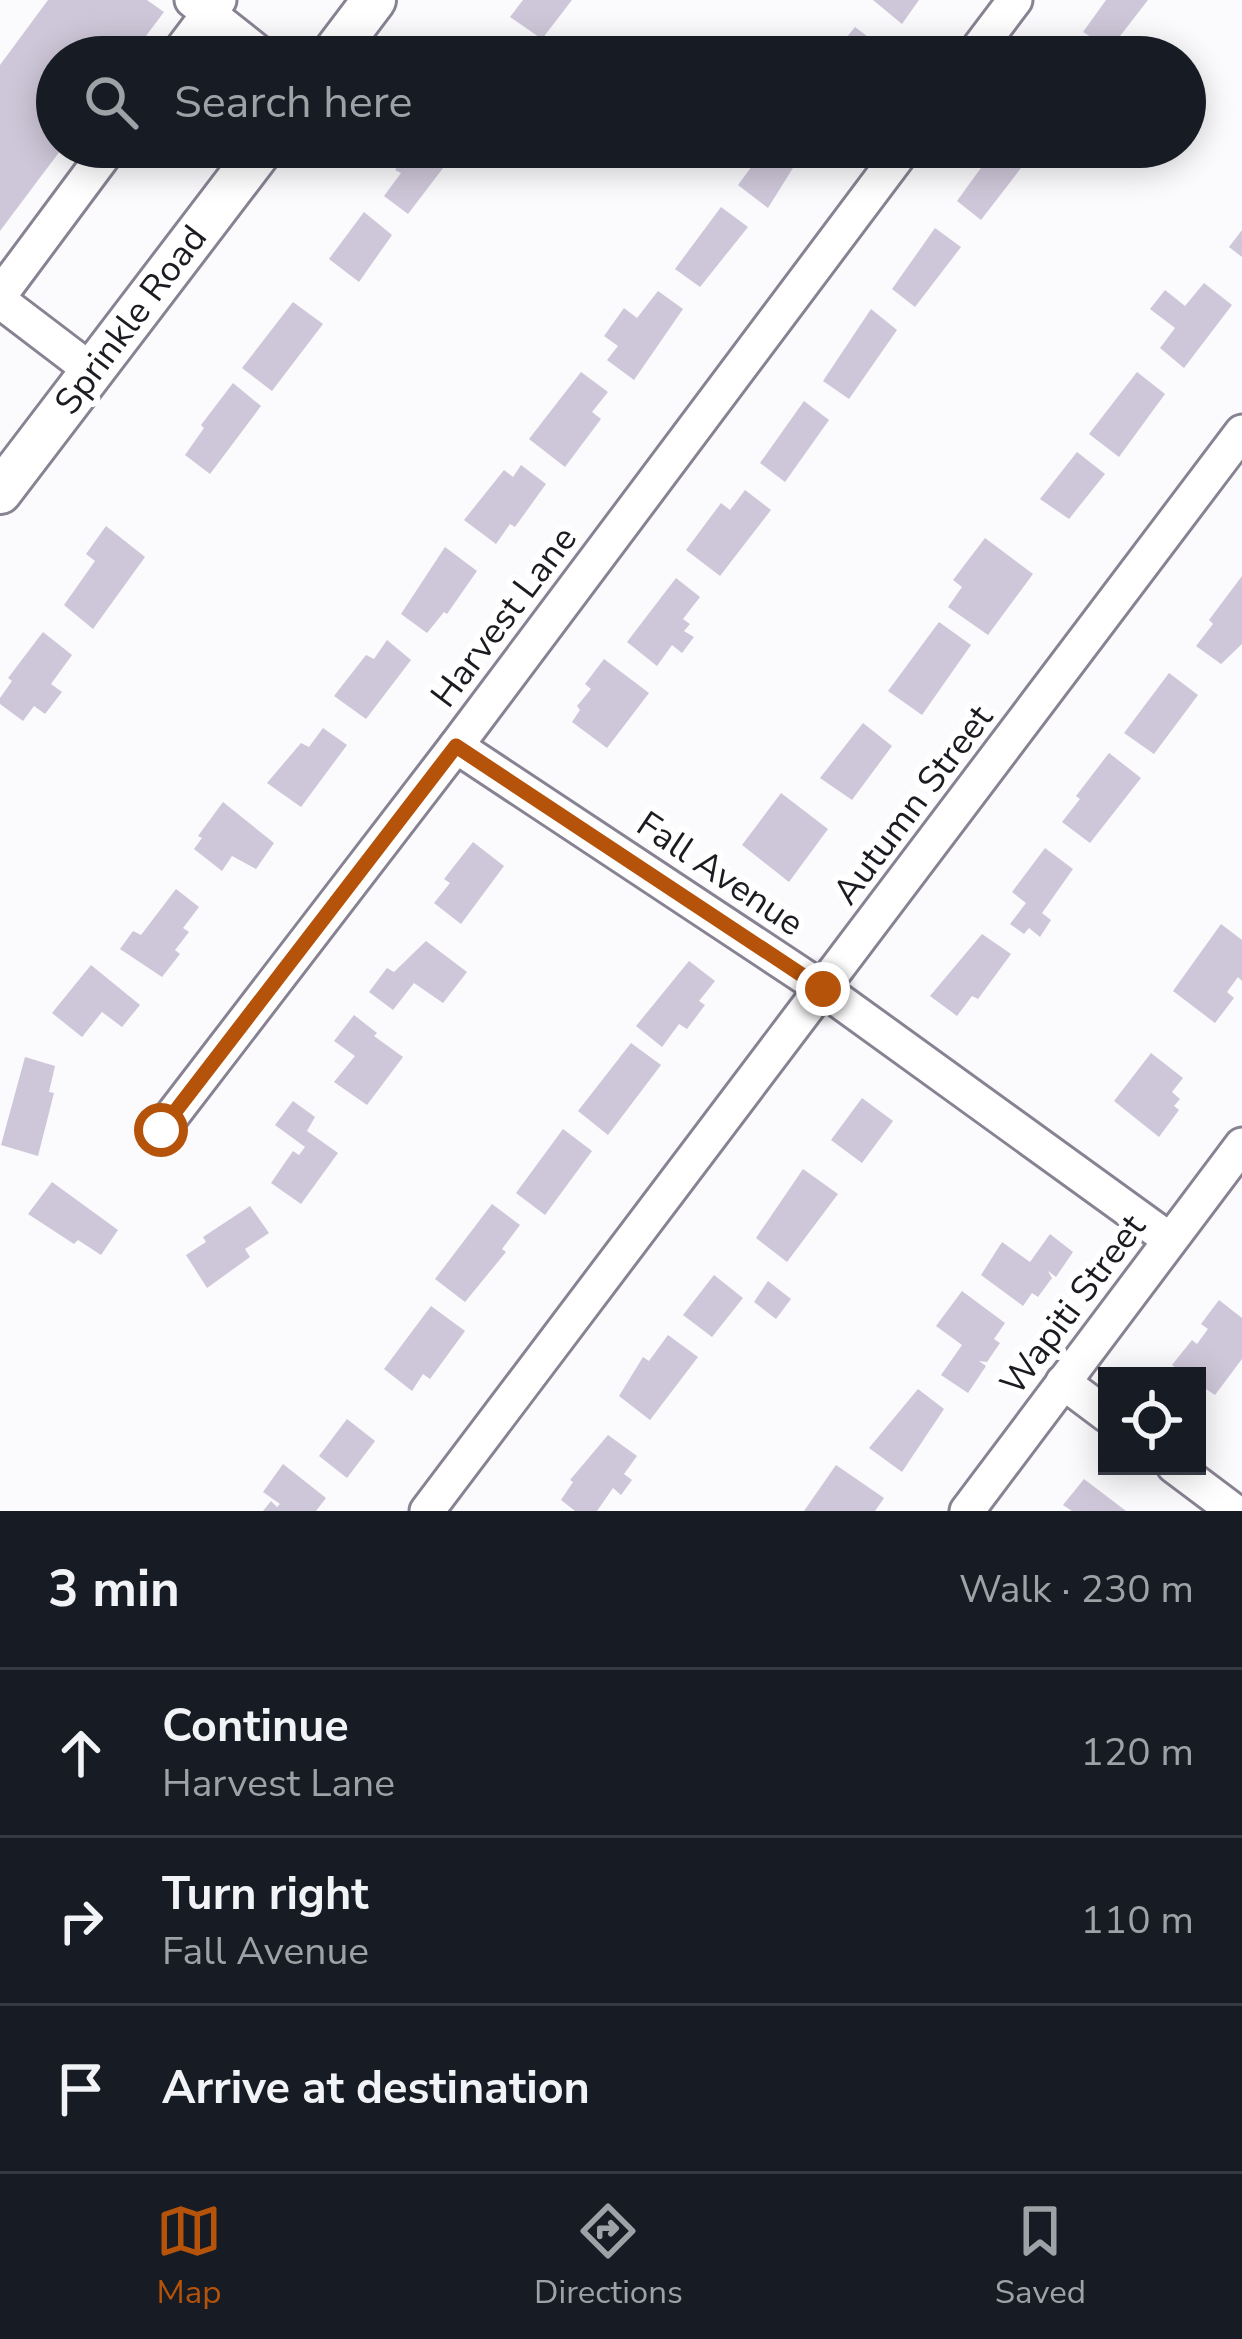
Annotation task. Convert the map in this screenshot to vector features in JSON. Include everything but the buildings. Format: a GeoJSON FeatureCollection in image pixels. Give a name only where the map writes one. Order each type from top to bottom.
{"type":"FeatureCollection","features":[{"type":"Feature","properties":{"kind":"main road"},"geometry":{"type":"LineString","coordinates":[[347,36],[374,0]]}},
{"type":"Feature","properties":{"kind":"main road","name":"Sprinkle Road"},"geometry":{"type":"LineString","coordinates":[[0,492],[247,168]]}},
{"type":"Feature","properties":{"kind":"street"},"geometry":{"type":"LineString","coordinates":[[988,36],[1015,0]]}},
{"type":"Feature","properties":{"kind":"street"},"geometry":{"type":"LineString","coordinates":[[188,36],[206,4],[241,36]]}},
{"type":"Feature","properties":{"kind":"street"},"geometry":{"type":"LineString","coordinates":[[92,371],[0,298],[95,168]]}},
{"type":"Feature","properties":{"kind":"street","name":"Harvest Lane"},"geometry":{"type":"LineString","coordinates":[[161,1130],[889,168]]}},
{"type":"Feature","properties":{"kind":"street","name":"Autumn Street"},"geometry":{"type":"LineString","coordinates":[[427,1511],[1242,431]]}},
{"type":"Feature","properties":{"kind":"street","name":"Fall Avenue"},"geometry":{"type":"LineString","coordinates":[[456,746],[823,989],[1170,1240]]}},
{"type":"Feature","properties":{"kind":"street","name":"Wapiti Street"},"geometry":{"type":"LineString","coordinates":[[967,1511],[1242,1145]]}},
{"type":"Feature","properties":{"kind":"street"},"geometry":{"type":"LineString","coordinates":[[1064,1382],[1098,1408]]}},
{"type":"Feature","properties":{"kind":"street"},"geometry":{"type":"LineString","coordinates":[[1186,1475],[1234,1511]]}},
{"type":"Feature","properties":{"kind":"route"},"geometry":{"type":"LineString","coordinates":[[161,1130],[456,746],[823,989]]}}]}
